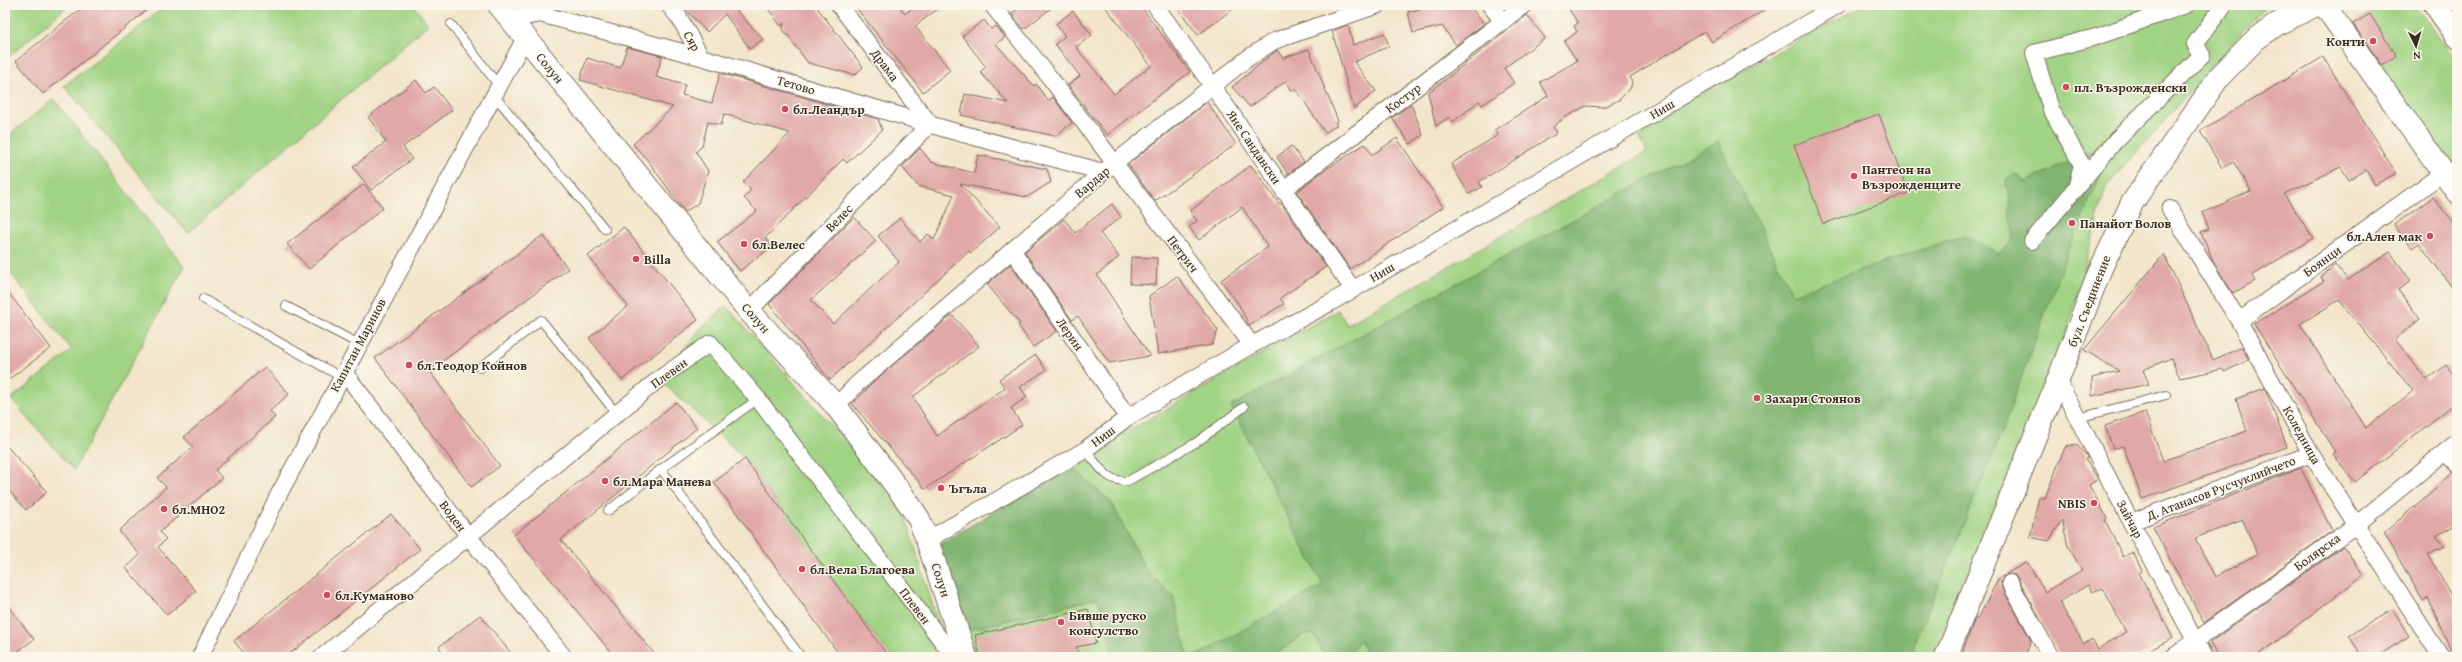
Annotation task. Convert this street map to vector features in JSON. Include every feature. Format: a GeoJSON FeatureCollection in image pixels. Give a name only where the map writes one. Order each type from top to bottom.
{"type":"FeatureCollection","features":[{"type":"Feature","properties":{"kind":"main road","name":"бул. Съединение"},"geometry":{"type":"LineString","coordinates":[[1946,657],[2058,380],[2101,268],[2119,227],[2132,203],[2196,107],[2219,77],[2256,39],[2279,22],[2316,5]]}},
{"type":"Feature","properties":{"kind":"main road"},"geometry":{"type":"LineString","coordinates":[[2324,5],[2457,192]]}},
{"type":"Feature","properties":{"kind":"main road"},"geometry":{"type":"LineString","coordinates":[[2435,5],[2457,36]]}},
{"type":"Feature","properties":{"kind":"main road","name":"Солун"},"geometry":{"type":"LineString","coordinates":[[504,12],[749,311],[836,406],[907,501],[919,520],[927,540],[966,657]]}},
{"type":"Feature","properties":{"kind":"street","name":"Сяр"},"geometry":{"type":"LineString","coordinates":[[669,5],[680,20],[701,57]]}},
{"type":"Feature","properties":{"kind":"street","name":"Драма"},"geometry":{"type":"LineString","coordinates":[[839,5],[930,124]]}},
{"type":"Feature","properties":{"kind":"street","name":"Петрич"},"geometry":{"type":"LineString","coordinates":[[992,5],[1109,168],[1252,345]]}},
{"type":"Feature","properties":{"kind":"street","name":"Яне Сандански"},"geometry":{"type":"LineString","coordinates":[[1155,5],[1213,85],[1284,192],[1353,289]]}},
{"type":"Feature","properties":{"kind":"street","name":"Вардар"},"geometry":{"type":"LineString","coordinates":[[836,406],[1012,250],[1109,168],[1213,85],[1274,41],[1378,5]]}},
{"type":"Feature","properties":{"kind":"street"},"geometry":{"type":"LineString","coordinates":[[1490,5],[1503,22]]}},
{"type":"Feature","properties":{"kind":"street","name":"Костур"},"geometry":{"type":"LineString","coordinates":[[1284,192],[1292,182],[1524,5]]}},
{"type":"Feature","properties":{"kind":"street","name":"Ниш"},"geometry":{"type":"LineString","coordinates":[[927,540],[1085,450],[1128,417],[1252,345],[1353,289],[1838,5]]}},
{"type":"Feature","properties":{"kind":"street"},"geometry":{"type":"LineString","coordinates":[[2076,188],[2082,165],[2051,109],[2034,53],[2096,37],[2186,5]]}},
{"type":"Feature","properties":{"kind":"street"},"geometry":{"type":"LineString","coordinates":[[2032,241],[2116,140],[2202,55],[2197,46],[2224,5]]}},
{"type":"Feature","properties":{"kind":"street","name":"Тетово"},"geometry":{"type":"LineString","coordinates":[[504,12],[540,14],[701,57],[930,124],[1109,168]]}},
{"type":"Feature","properties":{"kind":"street","name":"Капитан Маринов"},"geometry":{"type":"LineString","coordinates":[[200,657],[279,494],[342,374],[525,38]]}},
{"type":"Feature","properties":{"kind":"street","name":"Велес"},"geometry":{"type":"LineString","coordinates":[[749,311],[930,124]]}},
{"type":"Feature","properties":{"kind":"street","name":"Боянци"},"geometry":{"type":"LineString","coordinates":[[2239,321],[2443,173]]}},
{"type":"Feature","properties":{"kind":"street","name":"Коледница"},"geometry":{"type":"LineString","coordinates":[[2170,209],[2239,321],[2311,454],[2441,657]]}},
{"type":"Feature","properties":{"kind":"street","name":"Лерин"},"geometry":{"type":"LineString","coordinates":[[1012,250],[1128,417]]}},
{"type":"Feature","properties":{"kind":"street","name":"Плевен"},"geometry":{"type":"LineString","coordinates":[[322,657],[659,379],[710,343],[758,399],[954,657]]}},
{"type":"Feature","properties":{"kind":"street","name":"Воден"},"geometry":{"type":"LineString","coordinates":[[342,374],[564,657]]}},
{"type":"Feature","properties":{"kind":"street","name":"Зайчар"},"geometry":{"type":"LineString","coordinates":[[2058,380],[2131,522],[2204,657]]}},
{"type":"Feature","properties":{"kind":"street","name":"Болярска"},"geometry":{"type":"LineString","coordinates":[[2173,657],[2194,640],[2357,524],[2457,442]]}},
{"type":"Feature","properties":{"kind":"street"},"geometry":{"type":"LineString","coordinates":[[2444,453],[2457,463]]}},
{"type":"Feature","properties":{"kind":"street","name":"Д. Атанасов Русчуклийчето"},"geometry":{"type":"LineString","coordinates":[[2131,522],[2311,454]]}},
{"type":"Feature","properties":{"kind":"street"},"geometry":{"type":"LineString","coordinates":[[2010,583],[2051,657]]}},
{"type":"Feature","properties":{"kind":"lane"},"geometry":{"type":"LineString","coordinates":[[452,24],[497,90],[605,229]]}},
{"type":"Feature","properties":{"kind":"lane"},"geometry":{"type":"LineString","coordinates":[[203,299],[342,374]]}},
{"type":"Feature","properties":{"kind":"lane"},"geometry":{"type":"LineString","coordinates":[[286,306],[359,344]]}},
{"type":"Feature","properties":{"kind":"lane"},"geometry":{"type":"LineString","coordinates":[[480,368],[541,320],[617,414]]}},
{"type":"Feature","properties":{"kind":"lane"},"geometry":{"type":"LineString","coordinates":[[2078,418],[2166,395]]}},
{"type":"Feature","properties":{"kind":"lane"},"geometry":{"type":"LineString","coordinates":[[608,511],[661,469],[758,399]]}},
{"type":"Feature","properties":{"kind":"lane"},"geometry":{"type":"LineString","coordinates":[[1085,450],[1110,479],[1118,482],[1128,481],[1197,442],[1244,407]]}},
{"type":"Feature","properties":{"kind":"lane"},"geometry":{"type":"LineString","coordinates":[[661,469],[801,657]]}},
{"type":"Feature","properties":{"kind":"green space"},"geometry":{"type":"Polygon","coordinates":[[[5,5],[62,5],[65,8],[5,60],[5,5]]]}},
{"type":"Feature","properties":{"kind":"green space"},"geometry":{"type":"Polygon","coordinates":[[[167,5],[413,5],[428,24],[188,233],[64,86],[167,5]]]}},
{"type":"Feature","properties":{"kind":"green space"},"geometry":{"type":"Polygon","coordinates":[[[1864,5],[2034,5],[2038,13],[2059,5],[2266,5],[2106,187],[2054,380],[1935,657],[973,657],[940,544],[1135,427],[1338,310],[1347,325],[1647,152],[1635,129],[1864,5]]]}},
{"type":"Feature","properties":{"kind":"green space"},"geometry":{"type":"Polygon","coordinates":[[[2388,5],[2411,5],[2421,12],[2457,61],[2457,169],[2350,26],[2379,7],[2388,5]]]}},
{"type":"Feature","properties":{"kind":"green space"},"geometry":{"type":"Polygon","coordinates":[[[54,99],[184,267],[74,470],[11,399],[72,350],[5,266],[5,138],[54,99]]]}},
{"type":"Feature","properties":{"kind":"green space"},"geometry":{"type":"Polygon","coordinates":[[[2116,140],[2068,250],[2000,436],[1909,657],[1366,657],[1360,639],[1347,657],[1325,657],[1314,634],[1304,634],[1271,657],[1195,657],[1323,585],[1231,406],[1718,141],[1792,294],[1964,235],[1998,253],[2009,244],[2013,235],[2009,211],[2010,199],[2006,179],[2016,174],[2026,182],[2116,140]]]}},
{"type":"Feature","properties":{"kind":"green space"},"geometry":{"type":"Polygon","coordinates":[[[726,306],[860,458],[905,515],[938,623],[946,657],[892,657],[854,610],[745,459],[659,379],[702,327],[726,306]]]}},
{"type":"Feature","properties":{"kind":"green space"},"geometry":{"type":"Polygon","coordinates":[[[1071,466],[1111,502],[1147,572],[1173,596],[1188,657],[1114,657],[1098,598],[965,631],[940,544],[1071,466]]]}},
{"type":"Feature","properties":{"kind":"building"},"geometry":{"type":"Polygon","coordinates":[[[85,5],[153,5],[43,94],[16,61],[85,5]]]}},
{"type":"Feature","properties":{"kind":"building"},"geometry":{"type":"Polygon","coordinates":[[[681,5],[735,5],[733,7],[763,39],[750,49],[725,14],[707,32],[681,5]]]}},
{"type":"Feature","properties":{"kind":"building"},"geometry":{"type":"Polygon","coordinates":[[[765,5],[815,5],[863,67],[855,75],[808,63],[783,29],[784,23],[781,26],[765,5]]]}},
{"type":"Feature","properties":{"kind":"building"},"geometry":{"type":"Polygon","coordinates":[[[854,5],[898,5],[905,14],[916,5],[943,5],[915,26],[950,70],[923,92],[854,5]]]}},
{"type":"Feature","properties":{"kind":"building"},"geometry":{"type":"Polygon","coordinates":[[[1023,5],[1055,5],[1024,29],[1011,14],[1023,5]]]}},
{"type":"Feature","properties":{"kind":"building"},"geometry":{"type":"Polygon","coordinates":[[[1104,5],[1140,5],[1190,72],[1107,135],[1068,85],[1080,76],[1055,44],[1065,36],[1056,24],[1073,11],[1092,35],[1076,47],[1114,94],[1151,66],[1104,5]]]}},
{"type":"Feature","properties":{"kind":"building"},"geometry":{"type":"Polygon","coordinates":[[[1175,5],[1238,5],[1198,35],[1175,5]]]}},
{"type":"Feature","properties":{"kind":"building"},"geometry":{"type":"Polygon","coordinates":[[[1437,5],[1469,5],[1484,24],[1456,45],[1442,26],[1413,33],[1408,12],[1437,5]]]}},
{"type":"Feature","properties":{"kind":"building"},"geometry":{"type":"Polygon","coordinates":[[[1566,5],[1773,5],[1712,42],[1705,31],[1630,77],[1632,83],[1630,89],[1619,100],[1603,107],[1586,106],[1564,118],[1553,127],[1557,133],[1479,182],[1482,187],[1469,194],[1451,164],[1498,135],[1494,130],[1548,96],[1540,82],[1577,61],[1564,41],[1577,32],[1574,26],[1578,23],[1566,5]]]}},
{"type":"Feature","properties":{"kind":"building","name":"Конти"},"geometry":{"type":"Polygon","coordinates":[[[2370,14],[2396,56],[2382,65],[2353,24],[2370,14]]]}},
{"type":"Feature","properties":{"kind":"building"},"geometry":{"type":"Polygon","coordinates":[[[1527,15],[1545,38],[1504,68],[1514,83],[1482,105],[1479,101],[1453,122],[1449,117],[1436,126],[1428,93],[1527,15]]]}},
{"type":"Feature","properties":{"kind":"building"},"geometry":{"type":"Polygon","coordinates":[[[984,20],[991,29],[996,26],[1005,37],[996,44],[1034,86],[1036,84],[1048,101],[1053,97],[1072,123],[1055,136],[961,115],[965,94],[1008,103],[980,72],[986,67],[962,36],[984,20]]]}},
{"type":"Feature","properties":{"kind":"building"},"geometry":{"type":"Polygon","coordinates":[[[1348,25],[1353,45],[1384,33],[1389,46],[1354,62],[1376,91],[1354,109],[1332,31],[1348,25]]]}},
{"type":"Feature","properties":{"kind":"building"},"geometry":{"type":"Polygon","coordinates":[[[627,47],[662,56],[656,77],[685,85],[682,95],[712,103],[720,73],[878,119],[882,130],[847,163],[843,159],[765,238],[772,246],[740,271],[717,242],[757,211],[744,198],[751,190],[743,182],[790,133],[724,114],[721,125],[708,122],[702,146],[696,152],[708,171],[698,203],[685,212],[649,162],[633,144],[673,107],[580,80],[587,58],[620,68],[627,47]]]}},
{"type":"Feature","properties":{"kind":"building"},"geometry":{"type":"Polygon","coordinates":[[[1309,49],[1338,121],[1335,123],[1337,125],[1325,133],[1296,89],[1292,91],[1286,81],[1250,107],[1232,87],[1277,50],[1283,58],[1309,49]]]}},
{"type":"Feature","properties":{"kind":"building"},"geometry":{"type":"Polygon","coordinates":[[[2323,57],[2396,173],[2375,185],[2366,170],[2349,180],[2341,167],[2284,194],[2313,238],[2252,276],[2255,281],[2233,293],[2215,265],[2201,232],[2209,229],[2202,213],[2251,191],[2233,161],[2222,168],[2200,131],[2323,57]]]}},
{"type":"Feature","properties":{"kind":"building"},"geometry":{"type":"Polygon","coordinates":[[[416,80],[426,93],[434,87],[452,110],[403,147],[412,159],[371,190],[353,167],[386,142],[368,117],[416,80]]]}},
{"type":"Feature","properties":{"kind":"building"},"geometry":{"type":"Polygon","coordinates":[[[1207,102],[1236,144],[1155,201],[1128,164],[1207,102]]]}},
{"type":"Feature","properties":{"kind":"building"},"geometry":{"type":"Polygon","coordinates":[[[1411,104],[1423,135],[1410,144],[1392,118],[1411,104]]]}},
{"type":"Feature","properties":{"kind":"building","name":"Пантеон на Възрожденците"},"geometry":{"type":"Polygon","coordinates":[[[1879,114],[1908,193],[1823,224],[1794,145],[1879,114]]]}},
{"type":"Feature","properties":{"kind":"building"},"geometry":{"type":"Polygon","coordinates":[[[1397,138],[1443,207],[1350,269],[1297,192],[1316,176],[1365,144],[1372,155],[1397,138]]]}},
{"type":"Feature","properties":{"kind":"building"},"geometry":{"type":"Polygon","coordinates":[[[1291,146],[1304,162],[1288,174],[1277,157],[1291,146]]]}},
{"type":"Feature","properties":{"kind":"building"},"geometry":{"type":"Polygon","coordinates":[[[920,148],[931,162],[974,173],[978,155],[1047,169],[1051,182],[1027,197],[960,184],[1000,227],[971,253],[969,251],[830,380],[769,304],[854,217],[876,241],[811,300],[833,324],[899,262],[878,236],[900,218],[920,242],[928,234],[934,240],[954,195],[918,186],[902,167],[920,148]]]}},
{"type":"Feature","properties":{"kind":"building"},"geometry":{"type":"Polygon","coordinates":[[[1251,165],[1279,204],[1281,203],[1326,267],[1280,298],[1284,304],[1249,325],[1239,305],[1221,280],[1268,247],[1242,207],[1199,240],[1189,227],[1197,221],[1190,211],[1251,165]]]}},
{"type":"Feature","properties":{"kind":"building"},"geometry":{"type":"Polygon","coordinates":[[[364,184],[383,208],[309,269],[287,244],[364,184]]]}},
{"type":"Feature","properties":{"kind":"building","name":"бл.Ален мак"},"geometry":{"type":"Polygon","coordinates":[[[2433,197],[2457,228],[2457,294],[2419,243],[2412,248],[2394,225],[2433,197]]]}},
{"type":"Feature","properties":{"kind":"building"},"geometry":{"type":"Polygon","coordinates":[[[1112,204],[1121,217],[1100,233],[1119,257],[1097,275],[1150,356],[1109,363],[1078,316],[1072,320],[1025,252],[1064,219],[1075,233],[1112,204]]]}},
{"type":"Feature","properties":{"kind":"building"},"geometry":{"type":"Polygon","coordinates":[[[624,227],[698,320],[622,380],[589,338],[628,306],[588,256],[624,227]]]}},
{"type":"Feature","properties":{"kind":"building","name":"бл.Теодор Койнов"},"geometry":{"type":"Polygon","coordinates":[[[543,235],[568,269],[429,371],[500,466],[471,487],[375,358],[543,235]]]}},
{"type":"Feature","properties":{"kind":"building"},"geometry":{"type":"Polygon","coordinates":[[[2390,252],[2411,281],[2398,290],[2420,319],[2395,339],[2427,380],[2446,365],[2457,379],[2457,402],[2355,482],[2333,454],[2335,452],[2254,324],[2324,281],[2321,277],[2335,265],[2348,280],[2390,252]],[[2339,300],[2300,324],[2366,428],[2413,391],[2339,300]]]}},
{"type":"Feature","properties":{"kind":"building"},"geometry":{"type":"Polygon","coordinates":[[[2164,254],[2213,360],[2242,347],[2249,360],[2224,372],[2223,369],[2180,378],[2171,358],[2143,370],[2149,384],[2092,396],[2092,378],[2119,371],[2084,350],[2164,254]]]}},
{"type":"Feature","properties":{"kind":"building"},"geometry":{"type":"Polygon","coordinates":[[[1131,257],[1157,258],[1156,285],[1130,284],[1131,257]]]}},
{"type":"Feature","properties":{"kind":"building"},"geometry":{"type":"Polygon","coordinates":[[[1010,264],[1057,331],[1033,347],[1018,325],[1020,324],[987,284],[1010,264]]]}},
{"type":"Feature","properties":{"kind":"building"},"geometry":{"type":"Polygon","coordinates":[[[1177,276],[1218,330],[1212,345],[1158,354],[1149,296],[1177,276]]]}},
{"type":"Feature","properties":{"kind":"building"},"geometry":{"type":"Polygon","coordinates":[[[5,288],[51,348],[5,382],[5,288]]]}},
{"type":"Feature","properties":{"kind":"building"},"geometry":{"type":"Polygon","coordinates":[[[952,315],[979,346],[913,397],[937,436],[1005,388],[999,379],[1036,355],[1046,370],[1020,387],[1027,397],[1011,408],[1022,425],[925,489],[852,404],[881,375],[952,315]]]}},
{"type":"Feature","properties":{"kind":"building","name":"бл.МНО2"},"geometry":{"type":"Polygon","coordinates":[[[265,367],[289,394],[270,411],[275,417],[215,470],[222,478],[160,532],[166,539],[158,547],[196,591],[167,615],[126,568],[140,555],[119,531],[166,487],[157,478],[193,447],[184,437],[265,367]]]}},
{"type":"Feature","properties":{"kind":"building"},"geometry":{"type":"Polygon","coordinates":[[[2265,388],[2287,447],[2142,499],[2123,446],[2113,449],[2105,426],[2145,412],[2163,461],[2247,431],[2236,399],[2265,388]]]}},
{"type":"Feature","properties":{"kind":"building","name":"бл.Мара Манева"},"geometry":{"type":"Polygon","coordinates":[[[676,402],[697,428],[561,540],[657,657],[615,657],[514,535],[676,402]]]}},
{"type":"Feature","properties":{"kind":"building"},"geometry":{"type":"Polygon","coordinates":[[[5,444],[47,492],[26,510],[5,486],[5,444]]]}},
{"type":"Feature","properties":{"kind":"building"},"geometry":{"type":"Polygon","coordinates":[[[2077,445],[2088,458],[2085,459],[2098,479],[2089,485],[2107,518],[2105,520],[2123,557],[2133,552],[2142,571],[2139,573],[2173,638],[2137,657],[2060,657],[2018,578],[2015,575],[2006,574],[2027,562],[2045,592],[2082,570],[2068,546],[2062,520],[2049,541],[2030,537],[2039,497],[2045,498],[2065,447],[2077,445]],[[2088,585],[2059,602],[2084,644],[2092,639],[2098,649],[2126,632],[2103,588],[2092,592],[2088,585]]]}},
{"type":"Feature","properties":{"kind":"building","name":"бл.Вела Благоева"},"geometry":{"type":"Polygon","coordinates":[[[745,459],[889,657],[841,657],[714,482],[745,459]]]}},
{"type":"Feature","properties":{"kind":"building"},"geometry":{"type":"Polygon","coordinates":[[[2301,468],[2332,531],[2204,623],[2153,527],[2301,468]],[[2243,520],[2195,538],[2215,577],[2257,554],[2243,520]]]}},
{"type":"Feature","properties":{"kind":"building"},"geometry":{"type":"Polygon","coordinates":[[[2454,472],[2457,472],[2457,524],[2436,536],[2444,546],[2428,554],[2457,604],[2457,657],[2454,657],[2428,598],[2423,601],[2384,533],[2454,472]]]}},
{"type":"Feature","properties":{"kind":"building","name":"бл.Куманово"},"geometry":{"type":"Polygon","coordinates":[[[391,514],[420,549],[286,657],[247,657],[234,641],[391,514]]]}},
{"type":"Feature","properties":{"kind":"building"},"geometry":{"type":"Polygon","coordinates":[[[2343,546],[2363,575],[2256,657],[2218,657],[2210,643],[2213,640],[2343,546]]]}},
{"type":"Feature","properties":{"kind":"building"},"geometry":{"type":"Polygon","coordinates":[[[2005,575],[2001,582],[2002,588],[2031,640],[2025,657],[1961,657],[1975,618],[1978,619],[1998,579],[2005,575]]]}},
{"type":"Feature","properties":{"kind":"building"},"geometry":{"type":"Polygon","coordinates":[[[5,603],[34,639],[11,657],[5,657],[5,603]]]}},
{"type":"Feature","properties":{"kind":"building","name":"Бивше руско консулство"},"geometry":{"type":"Polygon","coordinates":[[[1088,609],[1096,643],[1076,647],[1079,657],[980,657],[975,635],[1088,609]]]}},
{"type":"Feature","properties":{"kind":"building"},"geometry":{"type":"Polygon","coordinates":[[[2392,609],[2409,636],[2376,657],[2362,657],[2349,636],[2392,609]]]}},
{"type":"Feature","properties":{"kind":"building"},"geometry":{"type":"Polygon","coordinates":[[[480,615],[514,657],[446,657],[439,647],[480,615]]]}},
{"type":"Feature","properties":{"kind":"place","name":"Конти"},"geometry":{"type":"Point","coordinates":[2373,41]}},
{"type":"Feature","properties":{"kind":"place","name":"пл. Възрожденски"},"geometry":{"type":"Point","coordinates":[2066,87]}},
{"type":"Feature","properties":{"kind":"place","name":"бл.Леандър"},"geometry":{"type":"Point","coordinates":[785,109]}},
{"type":"Feature","properties":{"kind":"place","name":"Пантеон на Възрожденците"},"geometry":{"type":"Point","coordinates":[1854,176]}},
{"type":"Feature","properties":{"kind":"place","name":"Панайот Волов"},"geometry":{"type":"Point","coordinates":[2072,223]}},
{"type":"Feature","properties":{"kind":"place","name":"бл.Ален мак"},"geometry":{"type":"Point","coordinates":[2430,236]}},
{"type":"Feature","properties":{"kind":"place","name":"бл.Велес"},"geometry":{"type":"Point","coordinates":[744,244]}},
{"type":"Feature","properties":{"kind":"place","name":"Billa"},"geometry":{"type":"Point","coordinates":[636,259]}},
{"type":"Feature","properties":{"kind":"place","name":"бл.Теодор Койнов"},"geometry":{"type":"Point","coordinates":[409,365]}},
{"type":"Feature","properties":{"kind":"place","name":"Захари Стоянов"},"geometry":{"type":"Point","coordinates":[1757,398]}},
{"type":"Feature","properties":{"kind":"place","name":"бл.Мара Манева"},"geometry":{"type":"Point","coordinates":[605,481]}},
{"type":"Feature","properties":{"kind":"place","name":"Ъгъла"},"geometry":{"type":"Point","coordinates":[941,488]}},
{"type":"Feature","properties":{"kind":"place","name":"NBIS"},"geometry":{"type":"Point","coordinates":[2094,503]}},
{"type":"Feature","properties":{"kind":"place","name":"бл.МНО2"},"geometry":{"type":"Point","coordinates":[164,509]}},
{"type":"Feature","properties":{"kind":"place","name":"бл.Вела Благоева"},"geometry":{"type":"Point","coordinates":[802,569]}},
{"type":"Feature","properties":{"kind":"place","name":"бл.Куманово"},"geometry":{"type":"Point","coordinates":[327,595]}},
{"type":"Feature","properties":{"kind":"place","name":"Бивше руско консулство"},"geometry":{"type":"Point","coordinates":[1061,622]}}]}
